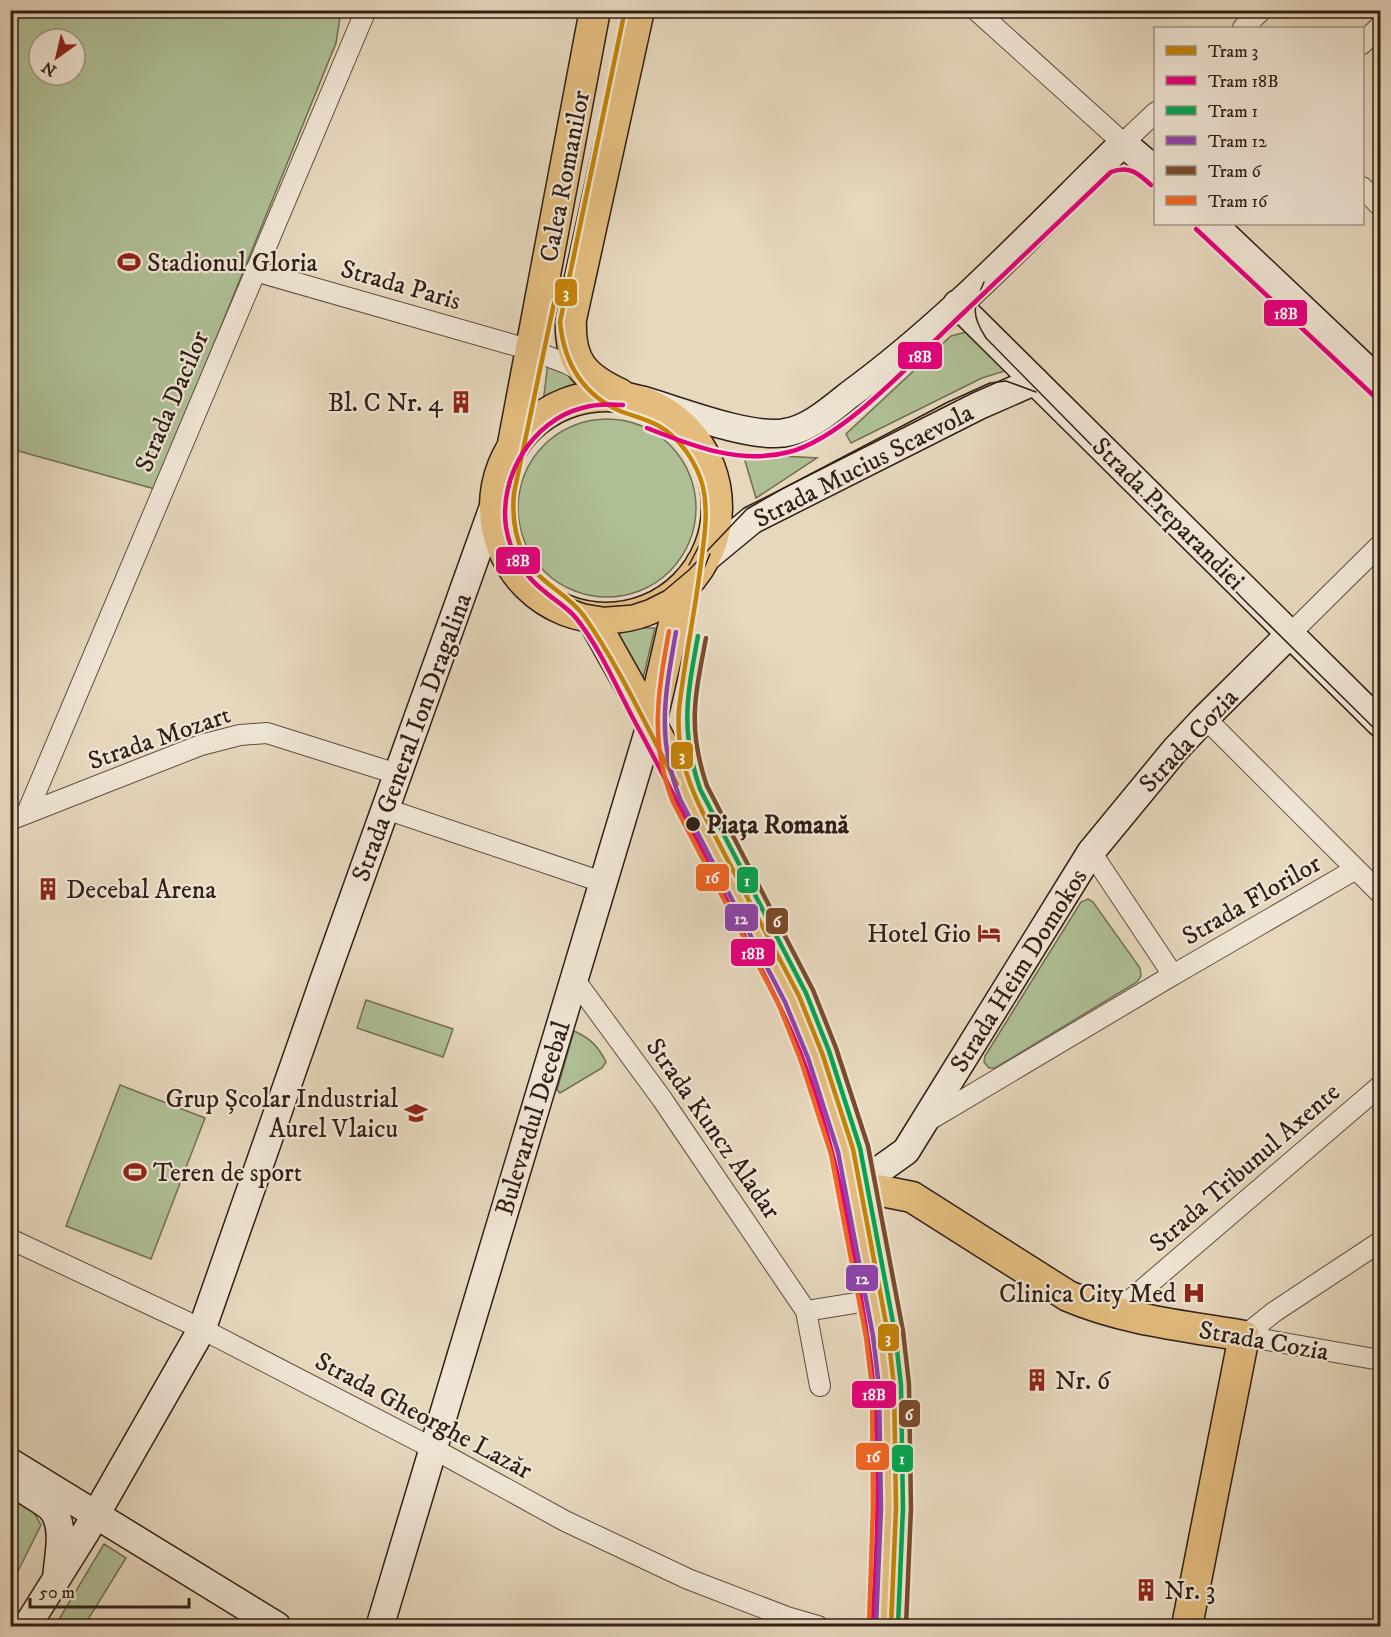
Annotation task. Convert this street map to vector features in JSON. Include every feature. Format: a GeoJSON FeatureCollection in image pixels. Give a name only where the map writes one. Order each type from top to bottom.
{"type":"FeatureCollection","features":[{"type":"Feature","properties":{"kind":"main road","name":"Calea Romanilor"},"geometry":{"type":"LineString","coordinates":[[513,447],[595,10]]}},
{"type":"Feature","properties":{"kind":"main road","name":"Calea Romanilor"},"geometry":{"type":"LineString","coordinates":[[585,373],[578,363],[573,348],[571,319],[639,10]]}},
{"type":"Feature","properties":{"kind":"main road"},"geometry":{"type":"LineString","coordinates":[[681,593],[662,607],[649,612],[628,618],[593,620],[577,616],[559,607],[540,594],[521,576],[509,557],[500,530],[498,494],[513,447],[537,418],[556,404],[576,396],[631,397],[742,429],[771,434],[784,433],[818,418],[882,371],[957,304],[1123,142],[1154,170]]}},
{"type":"Feature","properties":{"kind":"main road"},"geometry":{"type":"LineString","coordinates":[[1214,225],[1380,382]]}},
{"type":"Feature","properties":{"kind":"main road","name":"Strada Preparandiei"},"geometry":{"type":"LineString","coordinates":[[957,304],[1380,723]]}},
{"type":"Feature","properties":{"kind":"main road"},"geometry":{"type":"LineString","coordinates":[[585,373],[596,381],[659,408],[684,430],[700,452],[715,489],[717,506],[713,526],[700,563],[681,593],[651,723]]}},
{"type":"Feature","properties":{"kind":"main road","name":"Strada Mucius Scaevola"},"geometry":{"type":"LineString","coordinates":[[700,563],[752,520],[978,406],[1035,381]]}},
{"type":"Feature","properties":{"kind":"main road","name":"Strada General Ion Dragalina"},"geometry":{"type":"LineString","coordinates":[[27,1626],[96,1513],[202,1329],[498,494]]}},
{"type":"Feature","properties":{"kind":"main road"},"geometry":{"type":"LineString","coordinates":[[593,620],[651,723],[801,1015],[846,1142],[857,1186],[884,1353],[888,1413],[890,1559],[885,1626]]}},
{"type":"Feature","properties":{"kind":"main road","name":"Strada Cozia"},"geometry":{"type":"LineString","coordinates":[[1091,852],[1205,718],[1290,634]]}},
{"type":"Feature","properties":{"kind":"main road","name":"Bulevardul Decebal"},"geometry":{"type":"LineString","coordinates":[[380,1626],[651,723]]}},
{"type":"Feature","properties":{"kind":"main road","name":"Strada Heim Domokos"},"geometry":{"type":"LineString","coordinates":[[857,1186],[906,1151],[1091,852]]}},
{"type":"Feature","properties":{"kind":"main road","name":"Strada Cozia"},"geometry":{"type":"LineString","coordinates":[[857,1186],[912,1197],[1068,1296],[1114,1313],[1244,1336]]}},
{"type":"Feature","properties":{"kind":"main road"},"geometry":{"type":"LineString","coordinates":[[1187,1626],[1244,1336]]}},
{"type":"Feature","properties":{"kind":"main road"},"geometry":{"type":"LineString","coordinates":[[10,1462],[277,1626]]}},
{"type":"Feature","properties":{"kind":"main road"},"geometry":{"type":"LineString","coordinates":[[10,1480],[49,1506],[56,1516],[60,1541],[56,1579]]}},
{"type":"Feature","properties":{"kind":"street","name":"Strada Dacilor"},"geometry":{"type":"LineString","coordinates":[[19,816],[366,10]]}},
{"type":"Feature","properties":{"kind":"street"},"geometry":{"type":"LineString","coordinates":[[976,10],[1123,142],[1154,113]]}},
{"type":"Feature","properties":{"kind":"street"},"geometry":{"type":"LineString","coordinates":[[1244,27],[1262,10]]}},
{"type":"Feature","properties":{"kind":"street"},"geometry":{"type":"LineString","coordinates":[[1364,42],[1380,26]]}},
{"type":"Feature","properties":{"kind":"street"},"geometry":{"type":"LineString","coordinates":[[1364,189],[1380,206]]}},
{"type":"Feature","properties":{"kind":"street","name":"Strada Paris"},"geometry":{"type":"LineString","coordinates":[[255,271],[531,350],[585,373]]}},
{"type":"Feature","properties":{"kind":"street"},"geometry":{"type":"LineString","coordinates":[[1290,634],[1380,545]]}},
{"type":"Feature","properties":{"kind":"street","name":"Strada Florilor"},"geometry":{"type":"LineString","coordinates":[[1205,718],[1380,893]]}},
{"type":"Feature","properties":{"kind":"street","name":"Strada Mozart"},"geometry":{"type":"LineString","coordinates":[[19,816],[201,745],[240,735],[267,733],[397,774]]}},
{"type":"Feature","properties":{"kind":"street"},"geometry":{"type":"LineString","coordinates":[[386,809],[602,882]]}},
{"type":"Feature","properties":{"kind":"street","name":"Strada Heim Domokos"},"geometry":{"type":"LineString","coordinates":[[923,1124],[1173,975],[1091,852]]}},
{"type":"Feature","properties":{"kind":"street","name":"Strada Florilor"},"geometry":{"type":"LineString","coordinates":[[1173,975],[1356,869]]}},
{"type":"Feature","properties":{"kind":"street","name":"Strada Kuncz Aladar"},"geometry":{"type":"LineString","coordinates":[[574,979],[662,1099],[806,1311]]}},
{"type":"Feature","properties":{"kind":"street","name":"Strada Tribunul Axente"},"geometry":{"type":"LineString","coordinates":[[1114,1313],[1380,1086]]}},
{"type":"Feature","properties":{"kind":"street","name":"Strada Gheorghe Lazăr"},"geometry":{"type":"LineString","coordinates":[[10,1239],[202,1329],[432,1448],[565,1521],[728,1595],[818,1626]]}},
{"type":"Feature","properties":{"kind":"street"},"geometry":{"type":"LineString","coordinates":[[1244,1336],[1274,1312],[1380,1242]]}},
{"type":"Feature","properties":{"kind":"street"},"geometry":{"type":"LineString","coordinates":[[820,1386],[806,1311],[874,1300]]}},
{"type":"Feature","properties":{"kind":"street","name":"Strada Cozia"},"geometry":{"type":"LineString","coordinates":[[1244,1336],[1380,1360]]}},
{"type":"Feature","properties":{"kind":"green space","name":"Stadionul Gloria"},"geometry":{"type":"Polygon","coordinates":[[[10,11],[341,11],[336,43],[155,489],[11,449],[10,11]]]}},
{"type":"Feature","properties":{"kind":"green space"},"geometry":{"type":"Polygon","coordinates":[[[970,331],[1008,370],[982,378],[851,443],[846,434],[951,336],[970,331]]]}},
{"type":"Feature","properties":{"kind":"green space"},"geometry":{"type":"Polygon","coordinates":[[[548,363],[568,373],[577,388],[543,403],[548,363]]]}},
{"type":"Feature","properties":{"kind":"green space"},"geometry":{"type":"Polygon","coordinates":[[[607,419],[641,426],[670,445],[689,474],[696,508],[689,542],[670,571],[641,590],[607,597],[573,590],[544,571],[525,542],[518,508],[525,474],[544,445],[573,426],[607,419]]]}},
{"type":"Feature","properties":{"kind":"green space"},"geometry":{"type":"Polygon","coordinates":[[[743,454],[817,458],[756,498],[743,454]]]}},
{"type":"Feature","properties":{"kind":"green space"},"geometry":{"type":"Polygon","coordinates":[[[641,628],[655,628],[640,691],[610,637],[641,628]]]}},
{"type":"Feature","properties":{"kind":"green space"},"geometry":{"type":"Polygon","coordinates":[[[1088,899],[1093,902],[1140,968],[1141,976],[1137,982],[995,1068],[989,1068],[984,1062],[985,1056],[1081,902],[1088,899]]]}},
{"type":"Feature","properties":{"kind":"green space"},"geometry":{"type":"Polygon","coordinates":[[[366,1000],[453,1029],[443,1057],[357,1028],[366,1000]]]}},
{"type":"Feature","properties":{"kind":"green space"},"geometry":{"type":"Polygon","coordinates":[[[574,1031],[593,1043],[606,1062],[602,1068],[560,1093],[557,1090],[574,1031]]]}},
{"type":"Feature","properties":{"kind":"green space","name":"Teren de sport"},"geometry":{"type":"Polygon","coordinates":[[[120,1085],[205,1118],[151,1259],[66,1226],[120,1085]]]}},
{"type":"Feature","properties":{"kind":"green space"},"geometry":{"type":"Polygon","coordinates":[[[11,1498],[33,1511],[41,1525],[11,1585],[11,1498]]]}},
{"type":"Feature","properties":{"kind":"green space"},"geometry":{"type":"Polygon","coordinates":[[[104,1544],[126,1558],[84,1626],[55,1626],[104,1544]]]}},
{"type":"Feature","properties":{"kind":"tram line","name":"3"},"geometry":{"type":"LineString","coordinates":[[625,10],[560,322],[562,337],[571,364],[585,386],[607,404],[645,419],[667,431],[681,444],[692,460],[703,487],[705,530],[679,709],[681,750],[687,775],[703,813],[799,996],[822,1053],[853,1149],[888,1334],[894,1386],[896,1508],[891,1626]]}},
{"type":"Feature","properties":{"kind":"tram line","name":"18B"},"geometry":{"type":"LineString","coordinates":[[647,428],[699,447],[735,455],[771,455],[789,452],[810,444],[855,415],[877,396],[1111,172],[1123,169],[1133,171],[1151,185]]}},
{"type":"Feature","properties":{"kind":"tram line","name":"18B"},"geometry":{"type":"LineString","coordinates":[[1196,229],[1375,397]]}},
{"type":"Feature","properties":{"kind":"tram line"},"geometry":{"type":"LineString","coordinates":[[984,282],[975,311],[986,338],[1247,603],[1380,734]]}},
{"type":"Feature","properties":{"kind":"tram line","name":"3"},"geometry":{"type":"LineString","coordinates":[[554,303],[514,493],[513,509],[516,532],[524,555],[536,573],[577,608],[597,636],[677,784]]}},
{"type":"Feature","properties":{"kind":"tram line"},"geometry":{"type":"LineString","coordinates":[[569,598],[604,607],[631,605],[646,600],[664,591],[689,570],[747,509],[782,489],[948,402],[990,383],[1006,381],[1036,392]]}},
{"type":"Feature","properties":{"kind":"tram line","name":"18B"},"geometry":{"type":"LineString","coordinates":[[623,405],[582,408],[564,415],[534,438],[514,470],[508,489],[505,508],[506,527],[511,545],[524,571],[572,614],[600,654],[774,993],[812,1084],[842,1194],[872,1369],[878,1473],[872,1625]]}},
{"type":"Feature","properties":{"kind":"tram line"},"geometry":{"type":"LineString","coordinates":[[689,565],[701,542],[705,528]]}},
{"type":"Feature","properties":{"kind":"tram line"},"geometry":{"type":"LineString","coordinates":[[698,583],[710,554]]}},
{"type":"Feature","properties":{"kind":"tram line","name":"16"},"geometry":{"type":"LineString","coordinates":[[669,631],[658,717],[658,738],[665,780],[673,802],[779,1005],[801,1061],[831,1154],[866,1337],[872,1387],[873,1508],[869,1625]]}},
{"type":"Feature","properties":{"kind":"tram line","name":"12"},"geometry":{"type":"LineString","coordinates":[[676,632],[665,716],[665,736],[672,777],[680,799],[785,1002],[808,1058],[838,1152],[873,1336],[879,1387],[881,1508],[876,1625]]}},
{"type":"Feature","properties":{"kind":"tram line","name":"1"},"geometry":{"type":"LineString","coordinates":[[698,636],[687,713],[690,749],[700,789],[806,993],[829,1051],[860,1148],[895,1333],[901,1385],[903,1508],[898,1626]]}},
{"type":"Feature","properties":{"kind":"tram line","name":"6"},"geometry":{"type":"LineString","coordinates":[[706,638],[696,695],[695,729],[707,786],[813,990],[836,1048],[868,1146],[903,1331],[909,1384],[911,1508],[906,1626]]}},
{"type":"Feature","properties":{"kind":"place","name":"Stadionul Gloria"},"geometry":{"type":"Point","coordinates":[129,262]}},
{"type":"Feature","properties":{"kind":"place","name":"Bl. C Nr. 4"},"geometry":{"type":"Point","coordinates":[461,402]}},
{"type":"Feature","properties":{"kind":"place","name":"Piața Romană"},"geometry":{"type":"Point","coordinates":[693,824]}},
{"type":"Feature","properties":{"kind":"place","name":"Decebal Arena"},"geometry":{"type":"Point","coordinates":[48,889]}},
{"type":"Feature","properties":{"kind":"place","name":"Hotel Gio"},"geometry":{"type":"Point","coordinates":[989,933]}},
{"type":"Feature","properties":{"kind":"place","name":"Grup Școlar Industrial Aurel Vlaicu"},"geometry":{"type":"Point","coordinates":[416,1113]}},
{"type":"Feature","properties":{"kind":"place","name":"Teren de sport"},"geometry":{"type":"Point","coordinates":[135,1172]}},
{"type":"Feature","properties":{"kind":"place","name":"Clinica City Med"},"geometry":{"type":"Point","coordinates":[1194,1293]}},
{"type":"Feature","properties":{"kind":"place","name":"Nr. 6"},"geometry":{"type":"Point","coordinates":[1037,1380]}},
{"type":"Feature","properties":{"kind":"place","name":"Nr. 3"},"geometry":{"type":"Point","coordinates":[1146,1590]}}]}
